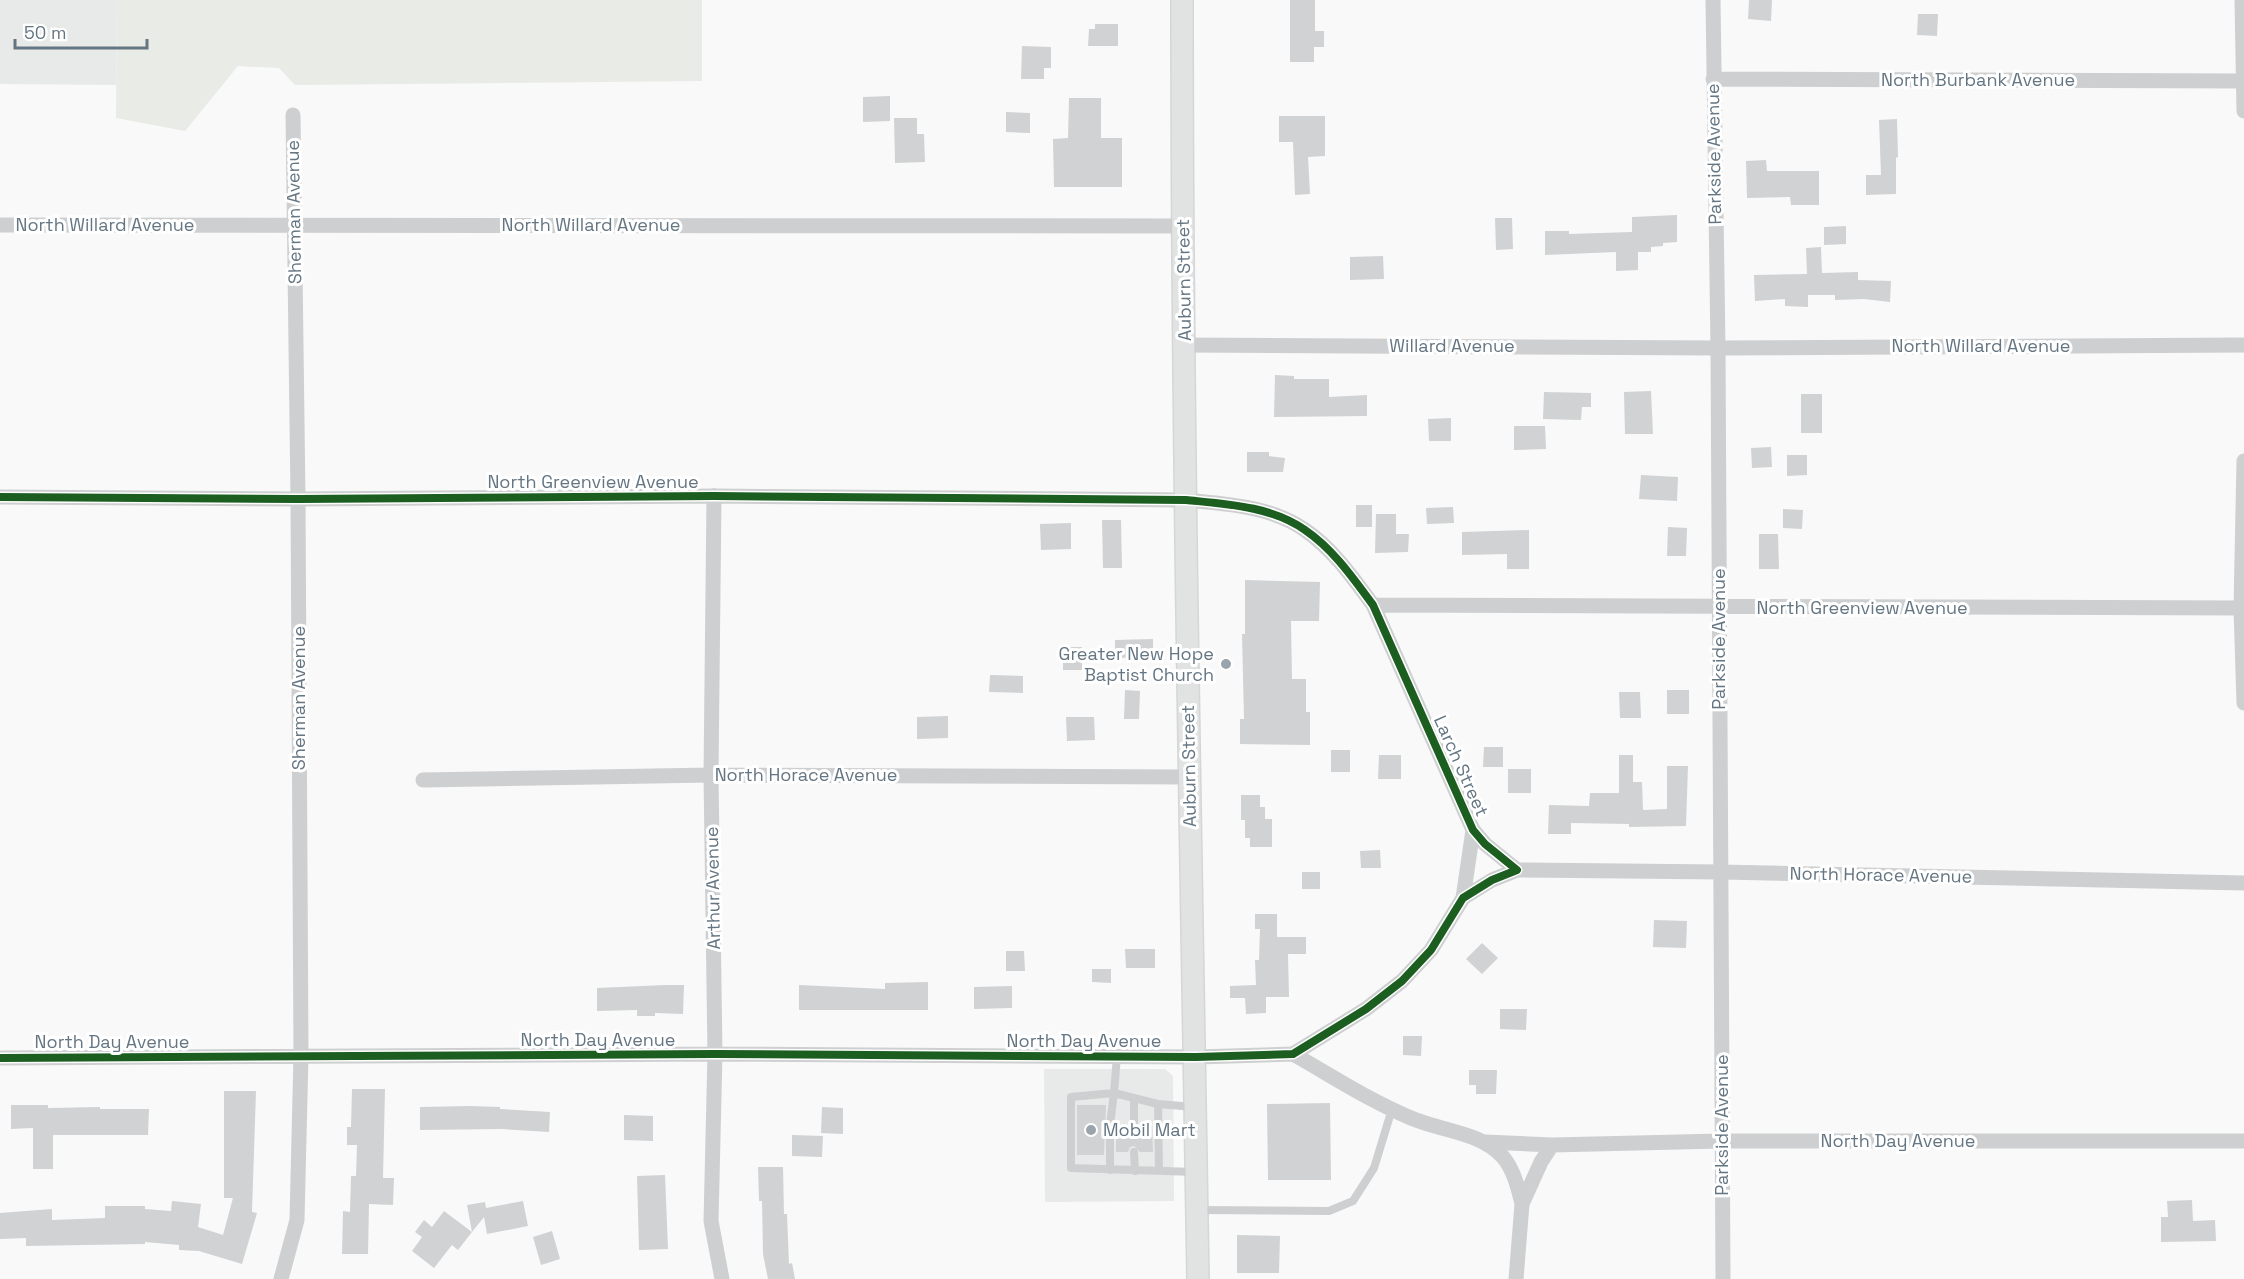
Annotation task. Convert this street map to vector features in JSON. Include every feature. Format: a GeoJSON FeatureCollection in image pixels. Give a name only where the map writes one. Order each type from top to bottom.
{"type":"FeatureCollection","features":[{"type":"Feature","properties":{"kind":"main road","name":"Auburn Street"},"geometry":{"type":"LineString","coordinates":[[1182,0],[1182,226],[1198,1279]]}},
{"type":"Feature","properties":{"kind":"street","name":"Parkside Avenue"},"geometry":{"type":"LineString","coordinates":[[1713,0],[1718,348],[1723,1279]]}},
{"type":"Feature","properties":{"kind":"street"},"geometry":{"type":"LineString","coordinates":[[2242,0],[2244,111]]}},
{"type":"Feature","properties":{"kind":"street","name":"North Burbank Avenue"},"geometry":{"type":"LineString","coordinates":[[1713,79],[2244,81]]}},
{"type":"Feature","properties":{"kind":"street","name":"Sherman Avenue"},"geometry":{"type":"LineString","coordinates":[[281,1279],[297,1220],[301,1055],[293,115]]}},
{"type":"Feature","properties":{"kind":"street","name":"North Willard Avenue"},"geometry":{"type":"LineString","coordinates":[[0,225],[1182,226]]}},
{"type":"Feature","properties":{"kind":"street","name":"Willard Avenue"},"geometry":{"type":"LineString","coordinates":[[1185,345],[1718,348]]}},
{"type":"Feature","properties":{"kind":"street","name":"North Willard Avenue"},"geometry":{"type":"LineString","coordinates":[[1718,348],[2244,345]]}},
{"type":"Feature","properties":{"kind":"street"},"geometry":{"type":"LineString","coordinates":[[2244,462],[2242,608],[2244,703]]}},
{"type":"Feature","properties":{"kind":"street","name":"North Greenview Avenue"},"geometry":{"type":"LineString","coordinates":[[0,497],[298,499],[714,496],[1186,500]]}},
{"type":"Feature","properties":{"kind":"street","name":"Arthur Avenue"},"geometry":{"type":"LineString","coordinates":[[714,496],[711,775],[715,1054],[711,1221],[722,1279]]}},
{"type":"Feature","properties":{"kind":"street","name":"Larch Street"},"geometry":{"type":"LineString","coordinates":[[1186,500],[1248,508],[1283,518],[1298,526],[1326,548],[1349,573],[1373,605],[1473,830],[1485,844],[1517,870],[1492,880],[1463,898]]}},
{"type":"Feature","properties":{"kind":"street","name":"North Greenview Avenue"},"geometry":{"type":"LineString","coordinates":[[1373,605],[1719,608],[2242,608]]}},
{"type":"Feature","properties":{"kind":"street","name":"North Horace Avenue"},"geometry":{"type":"LineString","coordinates":[[423,780],[711,775],[1189,777]]}},
{"type":"Feature","properties":{"kind":"street","name":"Larch Street"},"geometry":{"type":"LineString","coordinates":[[1293,1054],[1366,1008],[1402,981],[1431,950],[1463,898],[1473,830]]}},
{"type":"Feature","properties":{"kind":"street","name":"North Horace Avenue"},"geometry":{"type":"LineString","coordinates":[[1517,870],[2244,883]]}},
{"type":"Feature","properties":{"kind":"street","name":"North Day Avenue"},"geometry":{"type":"LineString","coordinates":[[0,1058],[715,1054],[1196,1057]]}},
{"type":"Feature","properties":{"kind":"street"},"geometry":{"type":"LineString","coordinates":[[1196,1057],[1293,1054]]}},
{"type":"Feature","properties":{"kind":"street","name":"North Day Avenue"},"geometry":{"type":"LineString","coordinates":[[1293,1054],[1412,1119],[1485,1142],[1552,1145],[1721,1141],[2244,1141]]}},
{"type":"Feature","properties":{"kind":"street","name":"North Day Avenue"},"geometry":{"type":"LineString","coordinates":[[1485,1142],[1503,1157],[1512,1170],[1522,1204]]}},
{"type":"Feature","properties":{"kind":"street"},"geometry":{"type":"LineString","coordinates":[[1516,1279],[1522,1204],[1532,1178],[1552,1145]]}},
{"type":"Feature","properties":{"kind":"lane"},"geometry":{"type":"LineString","coordinates":[[1110,1170],[1110,1125],[1117,1056]]}},
{"type":"Feature","properties":{"kind":"lane"},"geometry":{"type":"LineString","coordinates":[[1196,1107],[1158,1104],[1114,1093],[1071,1097],[1071,1168],[1197,1172]]}},
{"type":"Feature","properties":{"kind":"lane"},"geometry":{"type":"LineString","coordinates":[[1134,1098],[1134,1126]]}},
{"type":"Feature","properties":{"kind":"lane"},"geometry":{"type":"LineString","coordinates":[[1158,1104],[1159,1171]]}},
{"type":"Feature","properties":{"kind":"lane"},"geometry":{"type":"LineString","coordinates":[[1197,1210],[1329,1211],[1353,1201],[1374,1168],[1392,1109]]}},
{"type":"Feature","properties":{"kind":"lane"},"geometry":{"type":"LineString","coordinates":[[1134,1152],[1135,1171]]}},
{"type":"Feature","properties":{"kind":"shaded area"},"geometry":{"type":"Polygon","coordinates":[[[0,0],[117,0],[116,85],[0,84],[0,0]]]}},
{"type":"Feature","properties":{"kind":"shaded area"},"geometry":{"type":"Polygon","coordinates":[[[117,0],[702,0],[702,81],[295,85],[279,68],[238,66],[185,131],[116,118],[117,0]]]}},
{"type":"Feature","properties":{"kind":"shaded area"},"geometry":{"type":"Polygon","coordinates":[[[1044,1069],[1165,1069],[1173,1076],[1174,1201],[1045,1202],[1044,1069]]]}},
{"type":"Feature","properties":{"kind":"building"},"geometry":{"type":"Polygon","coordinates":[[[1290,0],[1315,0],[1315,31],[1324,31],[1324,47],[1314,47],[1314,62],[1290,62],[1290,0]]]}},
{"type":"Feature","properties":{"kind":"building"},"geometry":{"type":"Polygon","coordinates":[[[1749,0],[1772,0],[1771,21],[1748,19],[1749,0]]]}},
{"type":"Feature","properties":{"kind":"building"},"geometry":{"type":"Polygon","coordinates":[[[1918,14],[1938,14],[1937,36],[1917,35],[1918,14]]]}},
{"type":"Feature","properties":{"kind":"building"},"geometry":{"type":"Polygon","coordinates":[[[1095,24],[1118,24],[1118,46],[1088,46],[1089,29],[1095,29],[1095,24]]]}},
{"type":"Feature","properties":{"kind":"building"},"geometry":{"type":"Polygon","coordinates":[[[1022,46],[1051,47],[1051,68],[1044,68],[1044,79],[1021,79],[1022,46]]]}},
{"type":"Feature","properties":{"kind":"building"},"geometry":{"type":"Polygon","coordinates":[[[890,96],[890,121],[863,122],[863,97],[890,96]]]}},
{"type":"Feature","properties":{"kind":"building"},"geometry":{"type":"Polygon","coordinates":[[[1069,98],[1101,98],[1101,138],[1122,138],[1122,187],[1054,187],[1053,139],[1068,138],[1069,98]]]}},
{"type":"Feature","properties":{"kind":"building"},"geometry":{"type":"Polygon","coordinates":[[[1006,112],[1030,113],[1030,133],[1006,132],[1006,112]]]}},
{"type":"Feature","properties":{"kind":"building"},"geometry":{"type":"Polygon","coordinates":[[[1279,116],[1325,116],[1325,156],[1308,157],[1310,194],[1295,195],[1293,142],[1279,142],[1279,116]]]}},
{"type":"Feature","properties":{"kind":"building"},"geometry":{"type":"Polygon","coordinates":[[[894,118],[917,118],[917,134],[924,134],[925,162],[895,163],[894,118]]]}},
{"type":"Feature","properties":{"kind":"building"},"geometry":{"type":"Polygon","coordinates":[[[1897,119],[1896,194],[1866,195],[1866,175],[1881,175],[1879,120],[1897,119]]]}},
{"type":"Feature","properties":{"kind":"building"},"geometry":{"type":"Polygon","coordinates":[[[1766,160],[1767,171],[1819,171],[1819,205],[1791,205],[1790,197],[1747,198],[1746,161],[1766,160]]]}},
{"type":"Feature","properties":{"kind":"building"},"geometry":{"type":"Polygon","coordinates":[[[1677,215],[1677,242],[1651,247],[1651,252],[1638,252],[1638,270],[1616,271],[1616,252],[1545,255],[1545,231],[1569,231],[1569,234],[1632,232],[1632,217],[1677,215]]]}},
{"type":"Feature","properties":{"kind":"building"},"geometry":{"type":"Polygon","coordinates":[[[1495,218],[1512,218],[1513,249],[1496,250],[1495,218]]]}},
{"type":"Feature","properties":{"kind":"building"},"geometry":{"type":"Polygon","coordinates":[[[1846,226],[1846,244],[1824,245],[1824,227],[1846,226]]]}},
{"type":"Feature","properties":{"kind":"building"},"geometry":{"type":"Polygon","coordinates":[[[1821,247],[1822,273],[1858,272],[1858,280],[1891,281],[1890,302],[1864,299],[1835,300],[1835,295],[1808,295],[1808,307],[1785,306],[1785,299],[1755,301],[1754,275],[1807,274],[1806,248],[1821,247]]]}},
{"type":"Feature","properties":{"kind":"building"},"geometry":{"type":"Polygon","coordinates":[[[1383,256],[1384,279],[1350,280],[1350,257],[1383,256]]]}},
{"type":"Feature","properties":{"kind":"building"},"geometry":{"type":"Polygon","coordinates":[[[1275,375],[1294,376],[1294,379],[1329,379],[1329,397],[1367,395],[1367,416],[1274,417],[1275,375]]]}},
{"type":"Feature","properties":{"kind":"building"},"geometry":{"type":"Polygon","coordinates":[[[1651,391],[1653,434],[1625,434],[1624,392],[1651,391]]]}},
{"type":"Feature","properties":{"kind":"building"},"geometry":{"type":"Polygon","coordinates":[[[1544,392],[1591,393],[1591,407],[1582,407],[1581,420],[1543,419],[1544,392]]]}},
{"type":"Feature","properties":{"kind":"building"},"geometry":{"type":"Polygon","coordinates":[[[1801,394],[1822,394],[1822,433],[1801,433],[1801,394]]]}},
{"type":"Feature","properties":{"kind":"building"},"geometry":{"type":"Polygon","coordinates":[[[1451,418],[1451,441],[1429,441],[1428,419],[1451,418]]]}},
{"type":"Feature","properties":{"kind":"building"},"geometry":{"type":"Polygon","coordinates":[[[1514,426],[1545,426],[1546,449],[1514,450],[1514,426]]]}},
{"type":"Feature","properties":{"kind":"building"},"geometry":{"type":"Polygon","coordinates":[[[1771,447],[1772,467],[1752,468],[1751,448],[1771,447]]]}},
{"type":"Feature","properties":{"kind":"building"},"geometry":{"type":"Polygon","coordinates":[[[1247,452],[1269,452],[1269,456],[1285,458],[1283,472],[1247,472],[1247,452]]]}},
{"type":"Feature","properties":{"kind":"building"},"geometry":{"type":"Polygon","coordinates":[[[1787,455],[1807,455],[1807,475],[1787,476],[1787,455]]]}},
{"type":"Feature","properties":{"kind":"building"},"geometry":{"type":"Polygon","coordinates":[[[1641,475],[1678,477],[1677,501],[1639,499],[1641,475]]]}},
{"type":"Feature","properties":{"kind":"building"},"geometry":{"type":"Polygon","coordinates":[[[1356,505],[1372,505],[1372,527],[1356,527],[1356,505]]]}},
{"type":"Feature","properties":{"kind":"building"},"geometry":{"type":"Polygon","coordinates":[[[1453,507],[1454,523],[1427,524],[1426,508],[1453,507]]]}},
{"type":"Feature","properties":{"kind":"building"},"geometry":{"type":"Polygon","coordinates":[[[1783,509],[1803,510],[1802,529],[1783,528],[1783,509]]]}},
{"type":"Feature","properties":{"kind":"building"},"geometry":{"type":"Polygon","coordinates":[[[1376,514],[1396,514],[1396,534],[1409,534],[1408,552],[1375,553],[1376,514]]]}},
{"type":"Feature","properties":{"kind":"building"},"geometry":{"type":"Polygon","coordinates":[[[1102,520],[1121,520],[1122,568],[1103,568],[1102,520]]]}},
{"type":"Feature","properties":{"kind":"building"},"geometry":{"type":"Polygon","coordinates":[[[1071,523],[1071,549],[1041,550],[1040,524],[1071,523]]]}},
{"type":"Feature","properties":{"kind":"building"},"geometry":{"type":"Polygon","coordinates":[[[1668,527],[1687,528],[1686,556],[1667,556],[1668,527]]]}},
{"type":"Feature","properties":{"kind":"building"},"geometry":{"type":"Polygon","coordinates":[[[1529,530],[1529,569],[1507,569],[1507,554],[1462,555],[1462,532],[1529,530]]]}},
{"type":"Feature","properties":{"kind":"building"},"geometry":{"type":"Polygon","coordinates":[[[1759,534],[1778,534],[1779,569],[1759,569],[1759,534]]]}},
{"type":"Feature","properties":{"kind":"building"},"geometry":{"type":"Polygon","coordinates":[[[1245,580],[1320,582],[1319,621],[1291,621],[1292,679],[1306,679],[1306,712],[1310,712],[1310,745],[1240,744],[1240,719],[1244,719],[1242,634],[1245,634],[1245,580]]]}},
{"type":"Feature","properties":{"kind":"building"},"geometry":{"type":"Polygon","coordinates":[[[1153,639],[1153,657],[1115,658],[1115,640],[1153,639]]]}},
{"type":"Feature","properties":{"kind":"building"},"geometry":{"type":"Polygon","coordinates":[[[1063,647],[1082,647],[1082,670],[1063,670],[1063,647]]]}},
{"type":"Feature","properties":{"kind":"building"},"geometry":{"type":"Polygon","coordinates":[[[990,675],[1023,676],[1023,693],[989,692],[990,675]]]}},
{"type":"Feature","properties":{"kind":"building"},"geometry":{"type":"Polygon","coordinates":[[[1125,690],[1140,691],[1139,719],[1124,719],[1125,690]]]}},
{"type":"Feature","properties":{"kind":"building"},"geometry":{"type":"Polygon","coordinates":[[[1667,690],[1689,690],[1689,714],[1667,714],[1667,690]]]}},
{"type":"Feature","properties":{"kind":"building"},"geometry":{"type":"Polygon","coordinates":[[[1619,692],[1640,692],[1641,718],[1620,718],[1619,692]]]}},
{"type":"Feature","properties":{"kind":"building"},"geometry":{"type":"Polygon","coordinates":[[[948,716],[948,738],[917,739],[917,717],[948,716]]]}},
{"type":"Feature","properties":{"kind":"building"},"geometry":{"type":"Polygon","coordinates":[[[1066,717],[1094,717],[1095,740],[1067,741],[1066,717]]]}},
{"type":"Feature","properties":{"kind":"building"},"geometry":{"type":"Polygon","coordinates":[[[1484,747],[1503,747],[1503,767],[1483,767],[1484,747]]]}},
{"type":"Feature","properties":{"kind":"building"},"geometry":{"type":"Polygon","coordinates":[[[1331,750],[1350,750],[1350,772],[1331,772],[1331,750]]]}},
{"type":"Feature","properties":{"kind":"building"},"geometry":{"type":"Polygon","coordinates":[[[1379,755],[1401,755],[1401,779],[1378,779],[1379,755]]]}},
{"type":"Feature","properties":{"kind":"building"},"geometry":{"type":"Polygon","coordinates":[[[1619,755],[1633,755],[1633,782],[1642,782],[1643,810],[1667,809],[1667,766],[1688,766],[1686,826],[1629,827],[1629,824],[1571,823],[1571,834],[1548,834],[1549,805],[1589,806],[1590,793],[1619,793],[1619,755]]]}},
{"type":"Feature","properties":{"kind":"building"},"geometry":{"type":"Polygon","coordinates":[[[1508,769],[1531,769],[1531,793],[1508,793],[1508,769]]]}},
{"type":"Feature","properties":{"kind":"building"},"geometry":{"type":"Polygon","coordinates":[[[1241,795],[1260,795],[1260,807],[1265,807],[1265,819],[1272,819],[1272,847],[1250,847],[1250,838],[1245,838],[1245,820],[1241,820],[1241,795]]]}},
{"type":"Feature","properties":{"kind":"building"},"geometry":{"type":"Polygon","coordinates":[[[1380,850],[1381,868],[1361,868],[1360,851],[1380,850]]]}},
{"type":"Feature","properties":{"kind":"building"},"geometry":{"type":"Polygon","coordinates":[[[1302,872],[1320,872],[1320,889],[1302,889],[1302,872]]]}},
{"type":"Feature","properties":{"kind":"building"},"geometry":{"type":"Polygon","coordinates":[[[1255,914],[1277,914],[1277,937],[1306,937],[1306,954],[1288,954],[1289,997],[1266,997],[1266,1013],[1246,1014],[1245,998],[1230,998],[1230,986],[1256,985],[1255,960],[1259,960],[1260,929],[1255,929],[1255,914]]]}},
{"type":"Feature","properties":{"kind":"building"},"geometry":{"type":"Polygon","coordinates":[[[1654,920],[1687,921],[1686,948],[1653,947],[1654,920]]]}},
{"type":"Feature","properties":{"kind":"building"},"geometry":{"type":"Polygon","coordinates":[[[1482,943],[1498,958],[1482,974],[1466,959],[1482,943]]]}},
{"type":"Feature","properties":{"kind":"building"},"geometry":{"type":"Polygon","coordinates":[[[1125,949],[1155,949],[1155,968],[1126,968],[1125,949]]]}},
{"type":"Feature","properties":{"kind":"building"},"geometry":{"type":"Polygon","coordinates":[[[1006,951],[1024,951],[1025,971],[1006,971],[1006,951]]]}},
{"type":"Feature","properties":{"kind":"building"},"geometry":{"type":"Polygon","coordinates":[[[1092,969],[1111,969],[1111,983],[1092,982],[1092,969]]]}},
{"type":"Feature","properties":{"kind":"building"},"geometry":{"type":"Polygon","coordinates":[[[928,982],[928,1010],[799,1010],[799,985],[885,989],[885,983],[928,982]]]}},
{"type":"Feature","properties":{"kind":"building"},"geometry":{"type":"Polygon","coordinates":[[[684,985],[683,1014],[655,1013],[655,1016],[637,1016],[637,1010],[597,1011],[597,988],[684,985]]]}},
{"type":"Feature","properties":{"kind":"building"},"geometry":{"type":"Polygon","coordinates":[[[1012,986],[1012,1008],[974,1009],[974,987],[1012,986]]]}},
{"type":"Feature","properties":{"kind":"building"},"geometry":{"type":"Polygon","coordinates":[[[1500,1009],[1527,1009],[1526,1030],[1500,1029],[1500,1009]]]}},
{"type":"Feature","properties":{"kind":"building"},"geometry":{"type":"Polygon","coordinates":[[[1403,1036],[1422,1036],[1421,1056],[1403,1055],[1403,1036]]]}},
{"type":"Feature","properties":{"kind":"building"},"geometry":{"type":"Polygon","coordinates":[[[1469,1070],[1497,1070],[1496,1094],[1476,1094],[1476,1085],[1469,1085],[1469,1070]]]}},
{"type":"Feature","properties":{"kind":"building"},"geometry":{"type":"Polygon","coordinates":[[[352,1089],[385,1089],[383,1178],[394,1178],[393,1205],[369,1204],[368,1254],[342,1254],[343,1211],[350,1212],[351,1176],[356,1176],[357,1145],[347,1145],[347,1127],[351,1127],[352,1089]]]}},
{"type":"Feature","properties":{"kind":"building"},"geometry":{"type":"Polygon","coordinates":[[[224,1091],[256,1091],[252,1212],[257,1213],[242,1264],[199,1251],[179,1250],[179,1245],[145,1242],[145,1244],[26,1246],[26,1238],[0,1239],[0,1213],[52,1209],[52,1220],[105,1218],[105,1206],[145,1206],[145,1209],[171,1211],[172,1201],[201,1204],[198,1227],[223,1235],[233,1198],[224,1198],[224,1091]]]}},
{"type":"Feature","properties":{"kind":"building"},"geometry":{"type":"Polygon","coordinates":[[[1330,1103],[1331,1180],[1268,1180],[1267,1104],[1330,1103]]]}},
{"type":"Feature","properties":{"kind":"building"},"geometry":{"type":"Polygon","coordinates":[[[11,1105],[48,1105],[48,1108],[149,1109],[148,1135],[53,1135],[53,1169],[33,1169],[33,1128],[11,1129],[11,1105]]]}},
{"type":"Feature","properties":{"kind":"building","name":"Mobil Mart"},"geometry":{"type":"Polygon","coordinates":[[[1077,1105],[1106,1105],[1104,1155],[1077,1155],[1077,1105]]]}},
{"type":"Feature","properties":{"kind":"building"},"geometry":{"type":"Polygon","coordinates":[[[470,1106],[550,1112],[549,1132],[500,1129],[420,1130],[420,1107],[470,1106]]]}},
{"type":"Feature","properties":{"kind":"building"},"geometry":{"type":"Polygon","coordinates":[[[822,1107],[843,1108],[843,1134],[821,1133],[822,1107]]]}},
{"type":"Feature","properties":{"kind":"building"},"geometry":{"type":"Polygon","coordinates":[[[624,1115],[653,1116],[653,1141],[624,1140],[624,1115]]]}},
{"type":"Feature","properties":{"kind":"building"},"geometry":{"type":"Polygon","coordinates":[[[1116,1126],[1128,1126],[1133,1132],[1137,1131],[1140,1126],[1152,1126],[1153,1152],[1140,1152],[1134,1146],[1130,1147],[1128,1152],[1116,1152],[1116,1126]]]}},
{"type":"Feature","properties":{"kind":"building"},"geometry":{"type":"Polygon","coordinates":[[[792,1135],[823,1136],[822,1157],[792,1156],[792,1135]]]}},
{"type":"Feature","properties":{"kind":"building"},"geometry":{"type":"Polygon","coordinates":[[[758,1167],[783,1167],[784,1214],[787,1214],[789,1264],[792,1263],[795,1279],[768,1279],[763,1254],[762,1201],[759,1201],[758,1167]]]}},
{"type":"Feature","properties":{"kind":"building"},"geometry":{"type":"Polygon","coordinates":[[[665,1175],[668,1249],[639,1250],[637,1176],[665,1175]]]}},
{"type":"Feature","properties":{"kind":"building"},"geometry":{"type":"Polygon","coordinates":[[[2192,1200],[2193,1221],[2215,1220],[2216,1241],[2161,1242],[2161,1217],[2168,1217],[2167,1201],[2192,1200]]]}},
{"type":"Feature","properties":{"kind":"building"},"geometry":{"type":"Polygon","coordinates":[[[523,1201],[528,1226],[487,1234],[484,1217],[472,1232],[467,1205],[485,1202],[486,1208],[523,1201]]]}},
{"type":"Feature","properties":{"kind":"building"},"geometry":{"type":"Polygon","coordinates":[[[444,1211],[472,1232],[458,1250],[452,1245],[434,1268],[412,1251],[422,1237],[415,1232],[424,1220],[432,1227],[444,1211]]]}},
{"type":"Feature","properties":{"kind":"building"},"geometry":{"type":"Polygon","coordinates":[[[552,1231],[560,1259],[541,1265],[533,1237],[552,1231]]]}},
{"type":"Feature","properties":{"kind":"building"},"geometry":{"type":"Polygon","coordinates":[[[1237,1235],[1280,1236],[1279,1273],[1237,1273],[1237,1235]]]}},
{"type":"Feature","properties":{"kind":"cycle path"},"geometry":{"type":"LineString","coordinates":[[0,497],[298,499],[714,496],[1186,500],[1263,511],[1292,522],[1325,546],[1342,564],[1373,605],[1473,830],[1485,844],[1517,870],[1492,880],[1463,898],[1431,950],[1402,981],[1366,1009],[1293,1054],[1196,1057],[715,1054],[0,1058]]}},
{"type":"Feature","properties":{"kind":"place","name":"Greater New Hope Baptist Church"},"geometry":{"type":"Point","coordinates":[1226,664]}},
{"type":"Feature","properties":{"kind":"place","name":"Mobil Mart"},"geometry":{"type":"Point","coordinates":[1091,1130]}}]}
